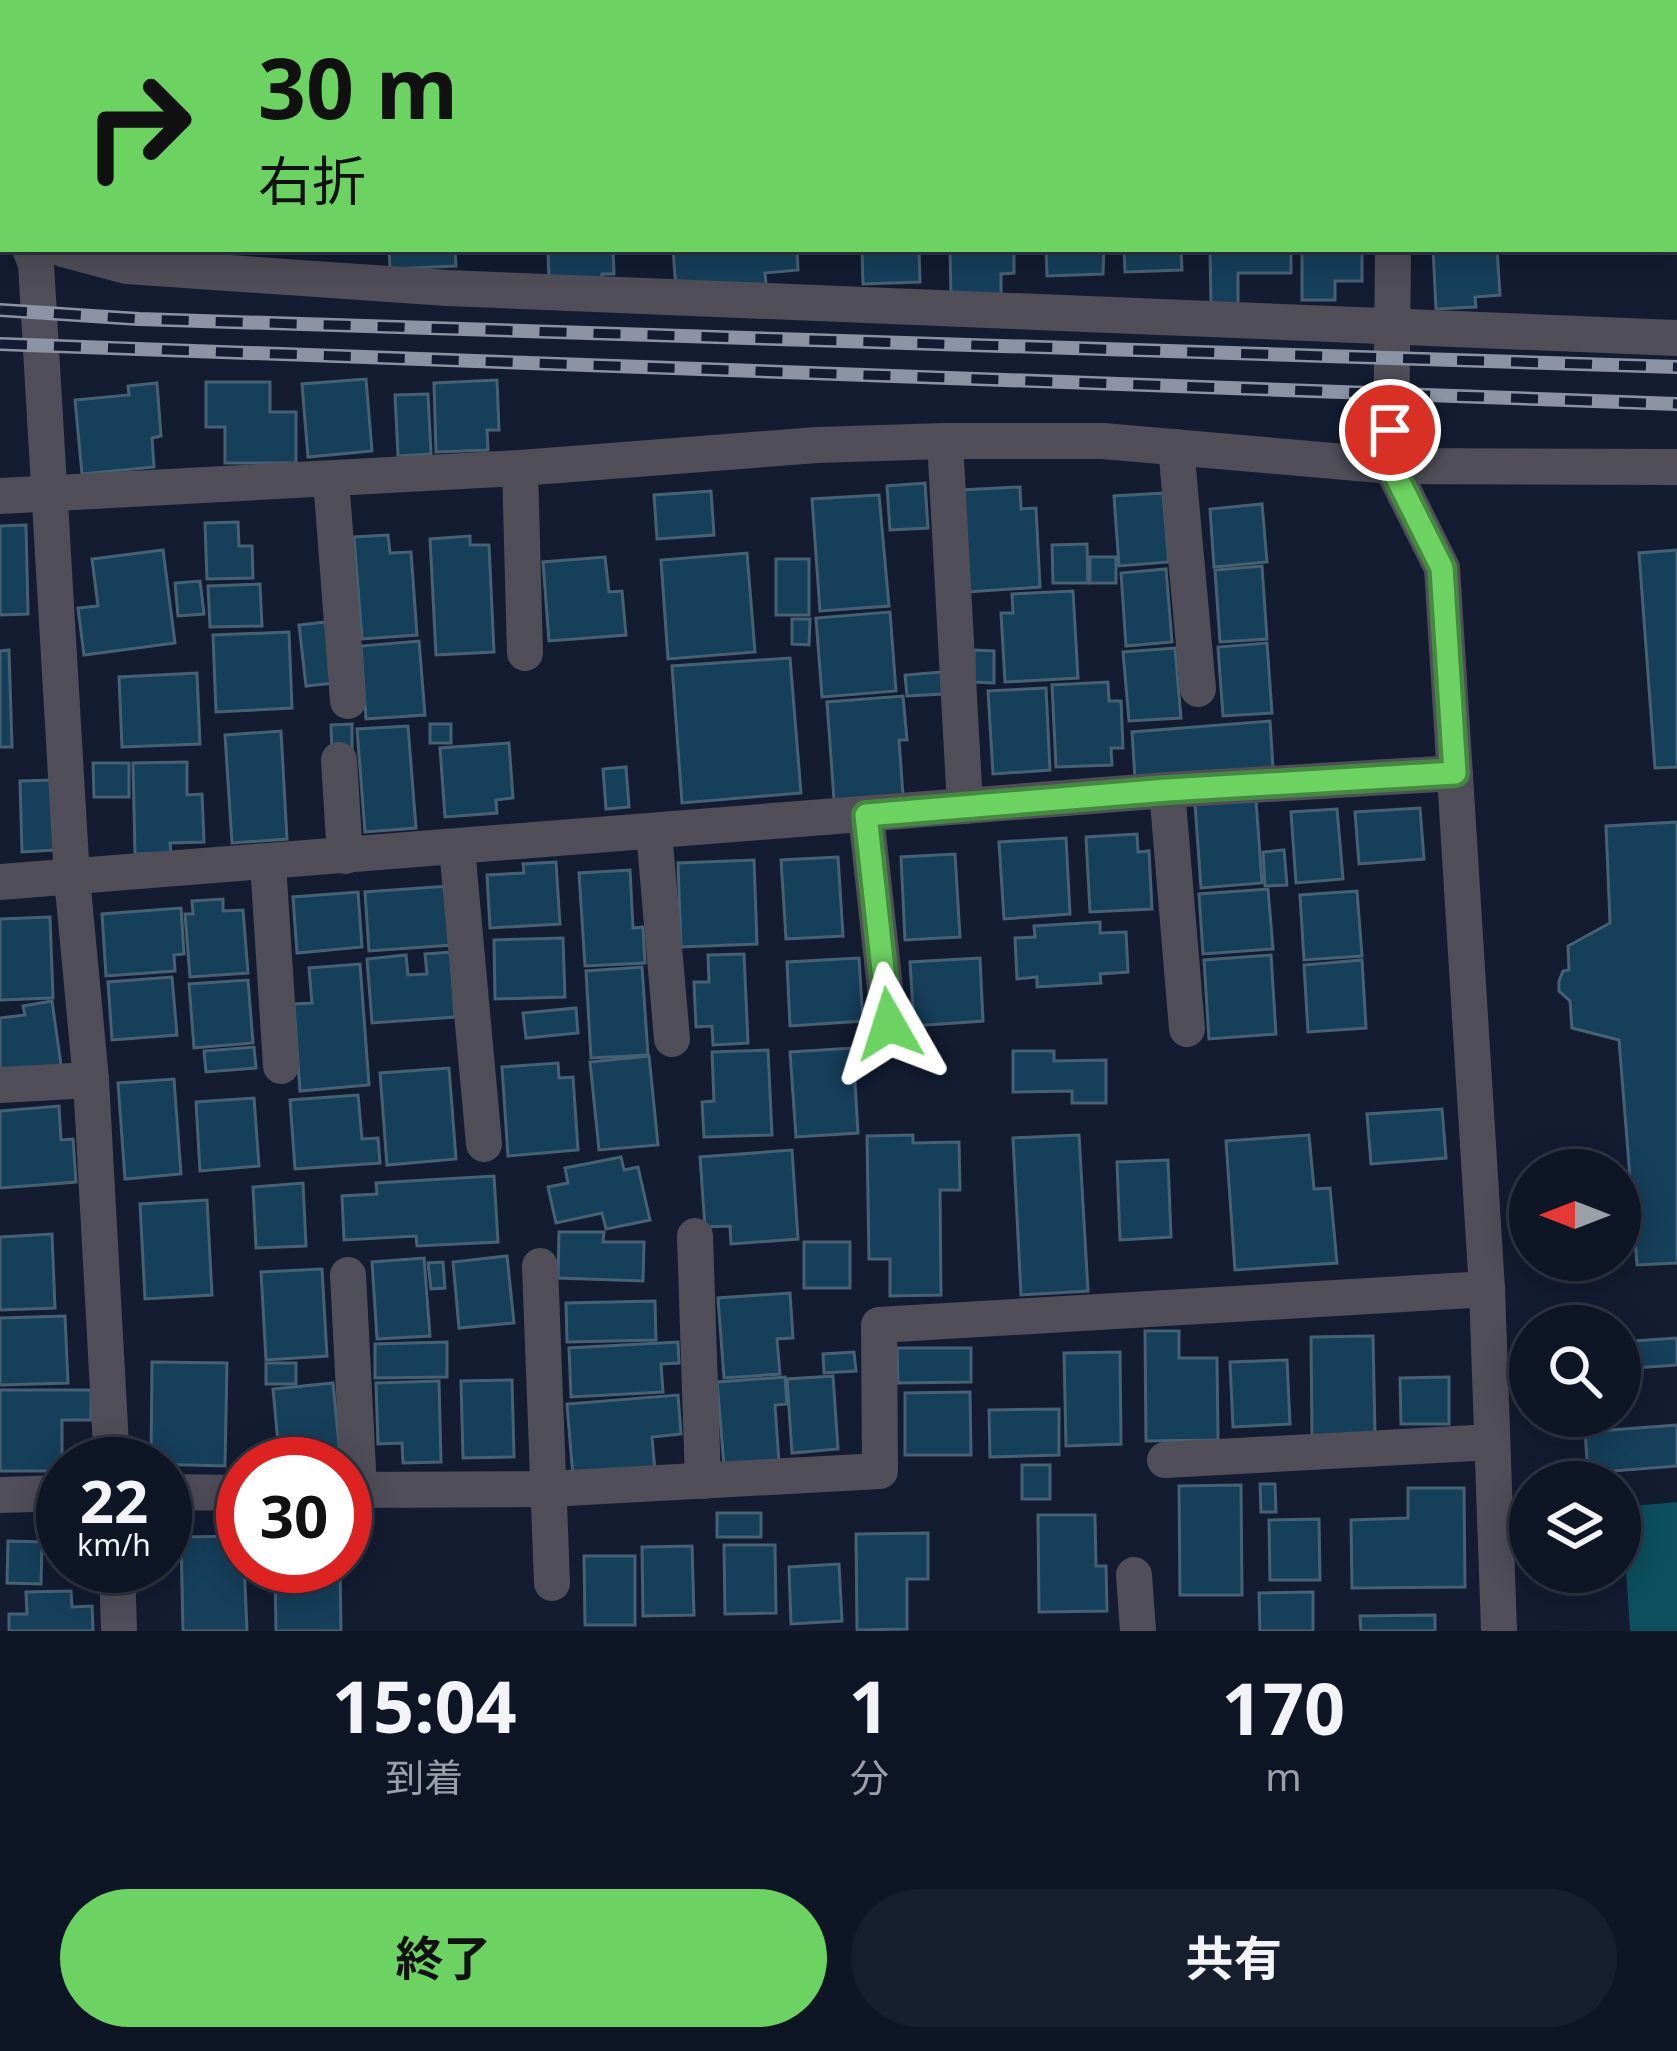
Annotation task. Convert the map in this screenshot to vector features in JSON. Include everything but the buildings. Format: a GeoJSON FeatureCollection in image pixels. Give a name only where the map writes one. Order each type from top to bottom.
{"type":"FeatureCollection","features":[{"type":"Feature","properties":{"kind":"street"},"geometry":{"type":"LineString","coordinates":[[31,252],[36,264],[72,878],[91,1080],[111,1437]]}},
{"type":"Feature","properties":{"kind":"street"},"geometry":{"type":"LineString","coordinates":[[75,252],[127,266],[448,288],[1677,338]]}},
{"type":"Feature","properties":{"kind":"street"},"geometry":{"type":"LineString","coordinates":[[1393,252],[1391,466],[1442,568],[1487,1289],[1498,1631]]}},
{"type":"Feature","properties":{"kind":"street"},"geometry":{"type":"LineString","coordinates":[[0,496],[945,441],[1103,441],[1391,466],[1677,467]]}},
{"type":"Feature","properties":{"kind":"street"},"geometry":{"type":"LineString","coordinates":[[945,441],[965,806]]}},
{"type":"Feature","properties":{"kind":"street"},"geometry":{"type":"LineString","coordinates":[[1176,448],[1198,689]]}},
{"type":"Feature","properties":{"kind":"street"},"geometry":{"type":"LineString","coordinates":[[520,468],[525,653]]}},
{"type":"Feature","properties":{"kind":"street"},"geometry":{"type":"LineString","coordinates":[[331,479],[348,701]]}},
{"type":"Feature","properties":{"kind":"street"},"geometry":{"type":"LineString","coordinates":[[339,760],[345,856]]}},
{"type":"Feature","properties":{"kind":"street"},"geometry":{"type":"LineString","coordinates":[[0,882],[1167,790],[1455,773]]}},
{"type":"Feature","properties":{"kind":"street"},"geometry":{"type":"LineString","coordinates":[[1167,790],[1187,1029]]}},
{"type":"Feature","properties":{"kind":"street"},"geometry":{"type":"LineString","coordinates":[[866,815],[889,1024]]}},
{"type":"Feature","properties":{"kind":"street"},"geometry":{"type":"LineString","coordinates":[[654,832],[672,1039]]}},
{"type":"Feature","properties":{"kind":"street"},"geometry":{"type":"LineString","coordinates":[[458,848],[484,1144]]}},
{"type":"Feature","properties":{"kind":"street"},"geometry":{"type":"LineString","coordinates":[[268,862],[281,1066]]}},
{"type":"Feature","properties":{"kind":"street"},"geometry":{"type":"LineString","coordinates":[[0,1085],[91,1080]]}},
{"type":"Feature","properties":{"kind":"street"},"geometry":{"type":"LineString","coordinates":[[695,1236],[703,1480]]}},
{"type":"Feature","properties":{"kind":"street"},"geometry":{"type":"LineString","coordinates":[[539,1266],[552,1583]]}},
{"type":"Feature","properties":{"kind":"street"},"geometry":{"type":"LineString","coordinates":[[348,1275],[351,1437]]}},
{"type":"Feature","properties":{"kind":"street"},"geometry":{"type":"LineString","coordinates":[[372,1489],[548,1489],[880,1471],[879,1325],[1487,1289]]}},
{"type":"Feature","properties":{"kind":"street"},"geometry":{"type":"LineString","coordinates":[[1166,1460],[1492,1442]]}},
{"type":"Feature","properties":{"kind":"street"},"geometry":{"type":"LineString","coordinates":[[0,1496],[36,1494]]}},
{"type":"Feature","properties":{"kind":"street"},"geometry":{"type":"LineString","coordinates":[[1134,1575],[1138,1631]]}},
{"type":"Feature","properties":{"kind":"street"},"geometry":{"type":"LineString","coordinates":[[118,1593],[119,1631]]}},
{"type":"Feature","properties":{"kind":"shaded area"},"geometry":{"type":"Polygon","coordinates":[[[1677,1502],[1677,1631],[1630,1631],[1628,1593],[1641,1593],[1641,1505],[1677,1502]]]}},
{"type":"Feature","properties":{"kind":"railway"},"geometry":{"type":"LineString","coordinates":[[0,310],[139,319],[1677,367]]}},
{"type":"Feature","properties":{"kind":"railway"},"geometry":{"type":"LineString","coordinates":[[0,344],[1677,404]]}},
{"type":"Feature","properties":{"kind":"route"},"geometry":{"type":"LineString","coordinates":[[889,1024],[866,815],[1455,773],[1442,568],[1391,466],[1390,430]]}}]}
